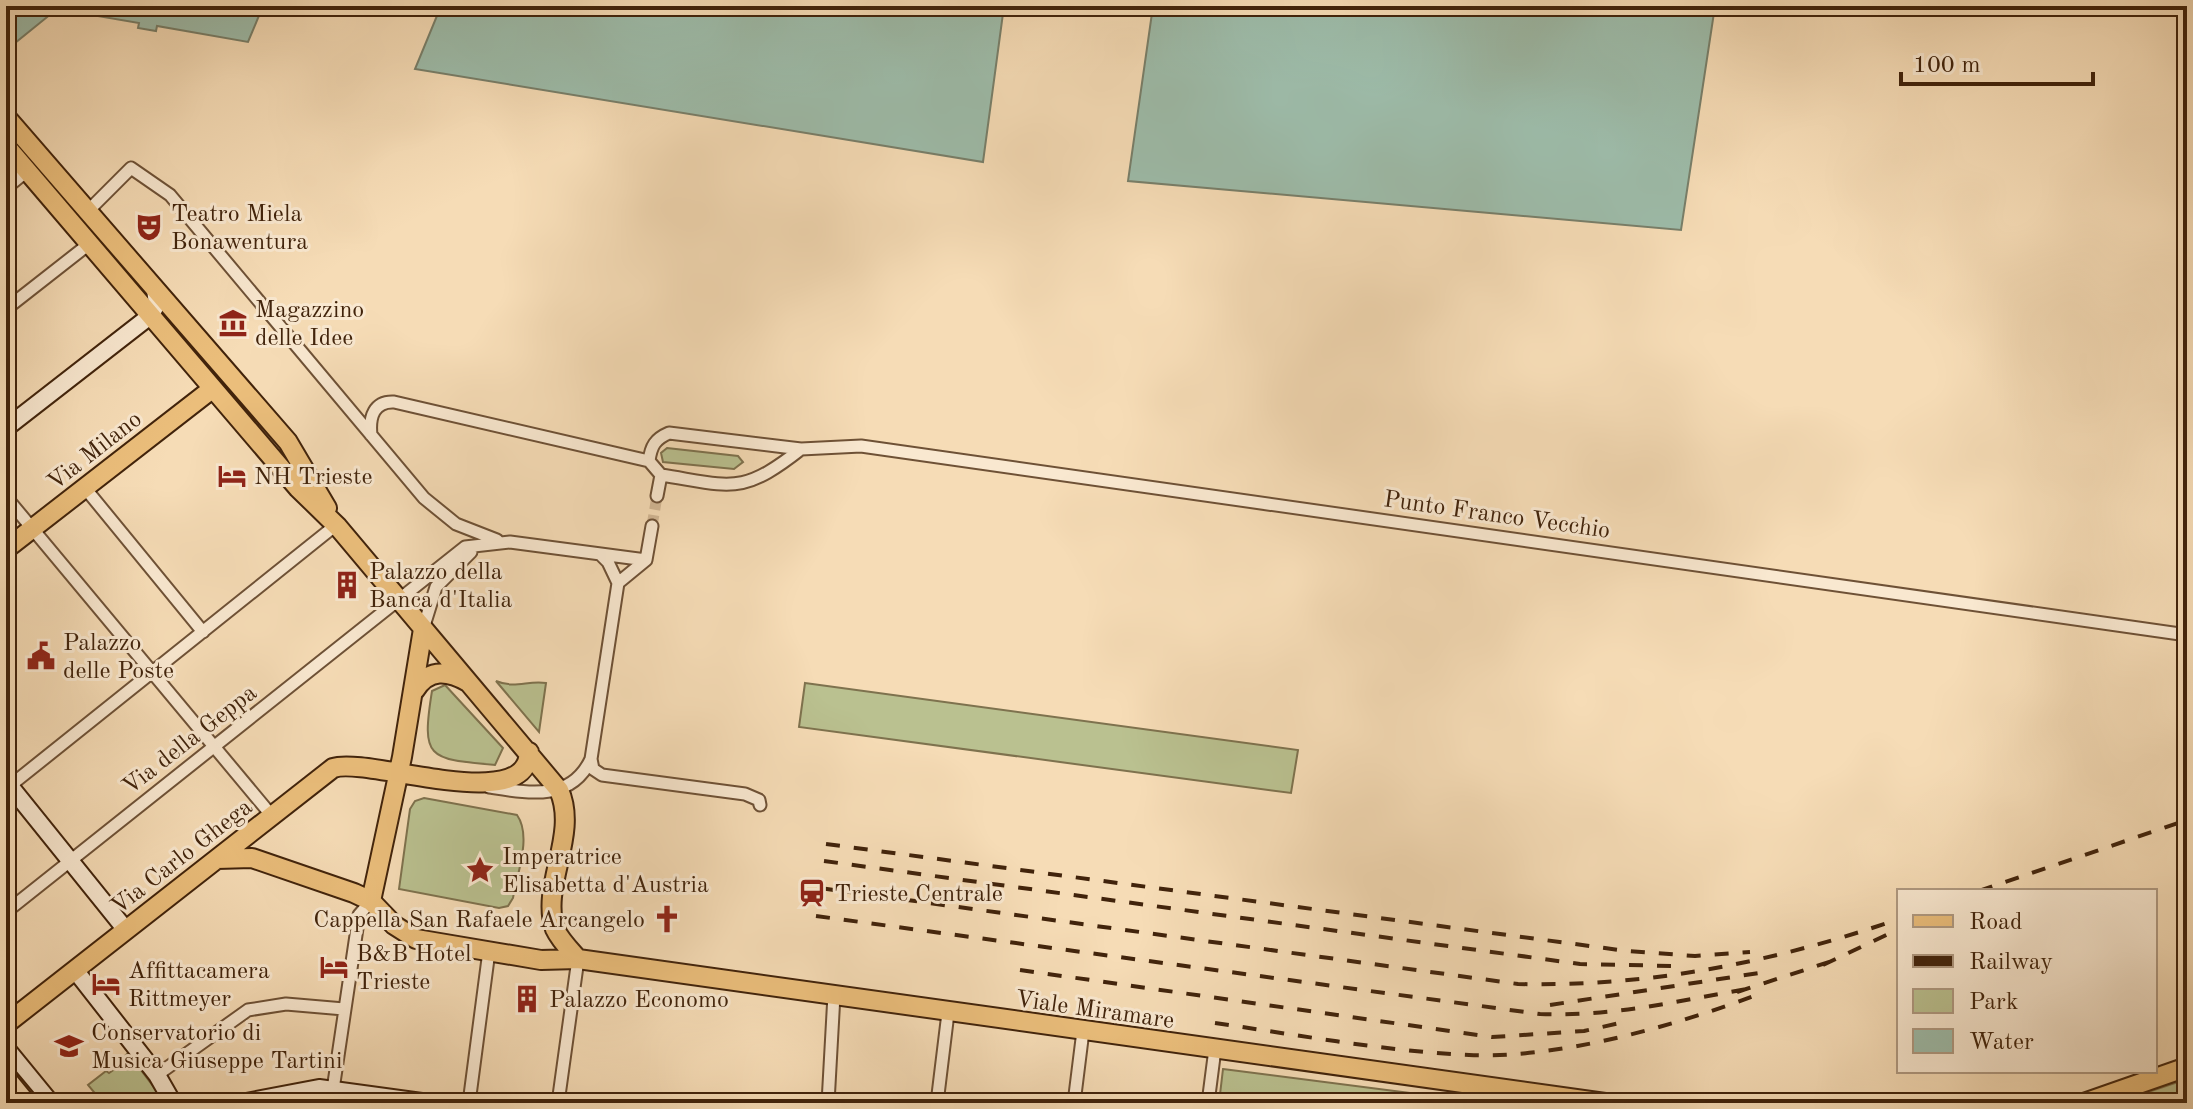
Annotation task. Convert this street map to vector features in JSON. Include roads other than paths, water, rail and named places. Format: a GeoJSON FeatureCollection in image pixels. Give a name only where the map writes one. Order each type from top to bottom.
{"type":"FeatureCollection","features":[{"type":"Feature","properties":{"kind":"main road"},"geometry":{"type":"LineString","coordinates":[[6,117],[27,171],[96,238],[155,289],[288,442],[337,526]]}},
{"type":"Feature","properties":{"kind":"main road"},"geometry":{"type":"LineString","coordinates":[[13,140],[87,212],[96,238],[150,316],[317,509],[337,526],[559,790],[566,819],[553,917],[556,930],[578,959]]}},
{"type":"Feature","properties":{"kind":"main road"},"geometry":{"type":"LineString","coordinates":[[6,428],[150,316],[157,304],[155,289]]}},
{"type":"Feature","properties":{"kind":"main road"},"geometry":{"type":"LineString","coordinates":[[212,389],[222,387],[231,393],[319,494]]}},
{"type":"Feature","properties":{"kind":"main road","name":"Via Milano"},"geometry":{"type":"LineString","coordinates":[[6,549],[212,389]]}},
{"type":"Feature","properties":{"kind":"main road"},"geometry":{"type":"LineString","coordinates":[[217,859],[252,858],[371,901],[415,691],[423,629]]}},
{"type":"Feature","properties":{"kind":"main road"},"geometry":{"type":"LineString","coordinates":[[415,691],[427,676],[441,672],[471,684]]}},
{"type":"Feature","properties":{"kind":"main road"},"geometry":{"type":"LineString","coordinates":[[476,785],[517,773],[526,766],[529,752]]}},
{"type":"Feature","properties":{"kind":"main road","name":"Via Carlo Ghega"},"geometry":{"type":"LineString","coordinates":[[6,1024],[325,773],[340,766],[476,785]]}},
{"type":"Feature","properties":{"kind":"main road"},"geometry":{"type":"LineString","coordinates":[[7,786],[126,930]]}},
{"type":"Feature","properties":{"kind":"main road","name":"Viale Miramare"},"geometry":{"type":"LineString","coordinates":[[371,901],[394,925],[416,939],[541,960],[578,959],[1215,1049],[1526,1098],[1605,1103]]}},
{"type":"Feature","properties":{"kind":"main road"},"geometry":{"type":"LineString","coordinates":[[75,970],[157,1075],[173,1103]]}},
{"type":"Feature","properties":{"kind":"main road"},"geometry":{"type":"LineString","coordinates":[[6,1048],[51,1103]]}},
{"type":"Feature","properties":{"kind":"main road"},"geometry":{"type":"LineString","coordinates":[[2084,1103],[2187,1067]]}},
{"type":"Feature","properties":{"kind":"main road"},"geometry":{"type":"LineString","coordinates":[[241,1103],[319,1088],[332,1096],[429,1103]]}},
{"type":"Feature","properties":{"kind":"street"},"geometry":{"type":"LineString","coordinates":[[87,212],[131,168],[170,195],[424,498],[447,519],[470,531],[510,542],[646,560]]}},
{"type":"Feature","properties":{"kind":"street"},"geometry":{"type":"LineString","coordinates":[[6,188],[27,171]]}},
{"type":"Feature","properties":{"kind":"street"},"geometry":{"type":"LineString","coordinates":[[6,309],[96,238]]}},
{"type":"Feature","properties":{"kind":"street"},"geometry":{"type":"LineString","coordinates":[[371,435],[371,416],[377,406],[384,401],[394,402],[649,461],[661,475],[735,486],[769,474],[801,449]]}},
{"type":"Feature","properties":{"kind":"street","name":"Punto Franco Vecchio"},"geometry":{"type":"LineString","coordinates":[[649,461],[657,438],[669,433],[801,449],[861,446],[2187,635]]}},
{"type":"Feature","properties":{"kind":"street"},"geometry":{"type":"LineString","coordinates":[[657,496],[661,475]]}},
{"type":"Feature","properties":{"kind":"street"},"geometry":{"type":"LineString","coordinates":[[85,488],[203,632]]}},
{"type":"Feature","properties":{"kind":"street"},"geometry":{"type":"LineString","coordinates":[[6,497],[272,816]]}},
{"type":"Feature","properties":{"kind":"street"},"geometry":{"type":"LineString","coordinates":[[7,786],[337,526]]}},
{"type":"Feature","properties":{"kind":"street"},"geometry":{"type":"LineString","coordinates":[[618,583],[646,560],[652,526]]}},
{"type":"Feature","properties":{"kind":"street"},"geometry":{"type":"LineString","coordinates":[[423,629],[430,599],[447,573],[474,550],[510,542]]}},
{"type":"Feature","properties":{"kind":"street","name":"Via della Geppa"},"geometry":{"type":"LineString","coordinates":[[6,912],[465,547],[510,542]]}},
{"type":"Feature","properties":{"kind":"street"},"geometry":{"type":"LineString","coordinates":[[600,554],[608,562],[618,583],[591,759],[593,769],[602,775],[745,794],[759,800],[760,805]]}},
{"type":"Feature","properties":{"kind":"street"},"geometry":{"type":"LineString","coordinates":[[476,785],[534,794],[559,790],[579,778],[591,759]]}},
{"type":"Feature","properties":{"kind":"street"},"geometry":{"type":"LineString","coordinates":[[332,1096],[359,915],[371,901]]}},
{"type":"Feature","properties":{"kind":"street"},"geometry":{"type":"LineString","coordinates":[[469,1103],[489,951]]}},
{"type":"Feature","properties":{"kind":"street"},"geometry":{"type":"LineString","coordinates":[[558,1103],[578,959]]}},
{"type":"Feature","properties":{"kind":"street"},"geometry":{"type":"LineString","coordinates":[[828,1103],[834,995]]}},
{"type":"Feature","properties":{"kind":"street"},"geometry":{"type":"LineString","coordinates":[[157,1075],[248,1010],[286,1004],[344,1009]]}},
{"type":"Feature","properties":{"kind":"street"},"geometry":{"type":"LineString","coordinates":[[937,1103],[948,1013]]}},
{"type":"Feature","properties":{"kind":"street"},"geometry":{"type":"LineString","coordinates":[[1074,1103],[1083,1031]]}},
{"type":"Feature","properties":{"kind":"street"},"geometry":{"type":"LineString","coordinates":[[1208,1103],[1215,1049]]}},
{"type":"Feature","properties":{"kind":"water"},"geometry":{"type":"Polygon","coordinates":[[[11,6],[263,6],[248,42],[157,26],[156,31],[138,28],[139,23],[57,9],[10,47],[6,42],[6,11],[11,6]]]}},
{"type":"Feature","properties":{"kind":"water"},"geometry":{"type":"Polygon","coordinates":[[[441,6],[1004,6],[983,162],[415,69],[441,6]]]}},
{"type":"Feature","properties":{"kind":"water"},"geometry":{"type":"Polygon","coordinates":[[[1153,6],[1715,6],[1681,230],[1128,181],[1153,6]]]}},
{"type":"Feature","properties":{"kind":"tunnel"},"geometry":{"type":"LineString","coordinates":[[652,526],[657,496]]}},
{"type":"Feature","properties":{"kind":"tram line"},"geometry":{"type":"LineString","coordinates":[[6,1060],[42,1103]]}},
{"type":"Feature","properties":{"kind":"railway"},"geometry":{"type":"LineString","coordinates":[[1985,889],[2187,820]]}},
{"type":"Feature","properties":{"kind":"railway"},"geometry":{"type":"LineString","coordinates":[[826,844],[1627,951],[1695,956],[1750,952]]}},
{"type":"Feature","properties":{"kind":"railway"},"geometry":{"type":"LineString","coordinates":[[824,861],[1580,964],[1673,966]]}},
{"type":"Feature","properties":{"kind":"railway"},"geometry":{"type":"LineString","coordinates":[[820,888],[1518,984],[1616,981],[1712,969],[1805,948],[1897,920]]}},
{"type":"Feature","properties":{"kind":"railway"},"geometry":{"type":"LineString","coordinates":[[816,916],[1540,1014],[1619,1011],[1747,989]]}},
{"type":"Feature","properties":{"kind":"railway"},"geometry":{"type":"LineString","coordinates":[[1823,965],[1897,930]]}},
{"type":"Feature","properties":{"kind":"railway"},"geometry":{"type":"LineString","coordinates":[[1737,992],[1832,961]]}},
{"type":"Feature","properties":{"kind":"railway"},"geometry":{"type":"LineString","coordinates":[[1020,970],[1492,1037],[1584,1031],[1629,1021]]}},
{"type":"Feature","properties":{"kind":"railway"},"geometry":{"type":"LineString","coordinates":[[1550,1005],[1759,973]]}},
{"type":"Feature","properties":{"kind":"railway"},"geometry":{"type":"LineString","coordinates":[[1215,1023],[1405,1050],[1503,1055],[1613,1039],[1687,1019],[1754,996]]}},
{"type":"Feature","properties":{"kind":"place","name":"Teatro Miela Bonawentura"},"geometry":{"type":"Point","coordinates":[149,227]}},
{"type":"Feature","properties":{"kind":"place","name":"Magazzino delle Idee"},"geometry":{"type":"Point","coordinates":[233,323]}},
{"type":"Feature","properties":{"kind":"place","name":"NH Trieste"},"geometry":{"type":"Point","coordinates":[232,476]}},
{"type":"Feature","properties":{"kind":"place","name":"Palazzo della Banca d'Italia"},"geometry":{"type":"Point","coordinates":[347,585]}},
{"type":"Feature","properties":{"kind":"place","name":"Palazzo delle Poste"},"geometry":{"type":"Point","coordinates":[41,656]}},
{"type":"Feature","properties":{"kind":"place","name":"Imperatrice Elisabetta d'Austria"},"geometry":{"type":"Point","coordinates":[480,870]}},
{"type":"Feature","properties":{"kind":"place","name":"Trieste Centrale"},"geometry":{"type":"Point","coordinates":[812,893]}},
{"type":"Feature","properties":{"kind":"place","name":"Cappella San Rafaele Arcangelo"},"geometry":{"type":"Point","coordinates":[667,919]}},
{"type":"Feature","properties":{"kind":"place","name":"B&B Hotel Trieste"},"geometry":{"type":"Point","coordinates":[334,967]}},
{"type":"Feature","properties":{"kind":"place","name":"Affittacamera Rittmeyer"},"geometry":{"type":"Point","coordinates":[106,984]}},
{"type":"Feature","properties":{"kind":"place","name":"Palazzo Economo"},"geometry":{"type":"Point","coordinates":[527,999]}},
{"type":"Feature","properties":{"kind":"place","name":"Conservatorio di Musica Giuseppe Tartini"},"geometry":{"type":"Point","coordinates":[69,1046]}}]}
